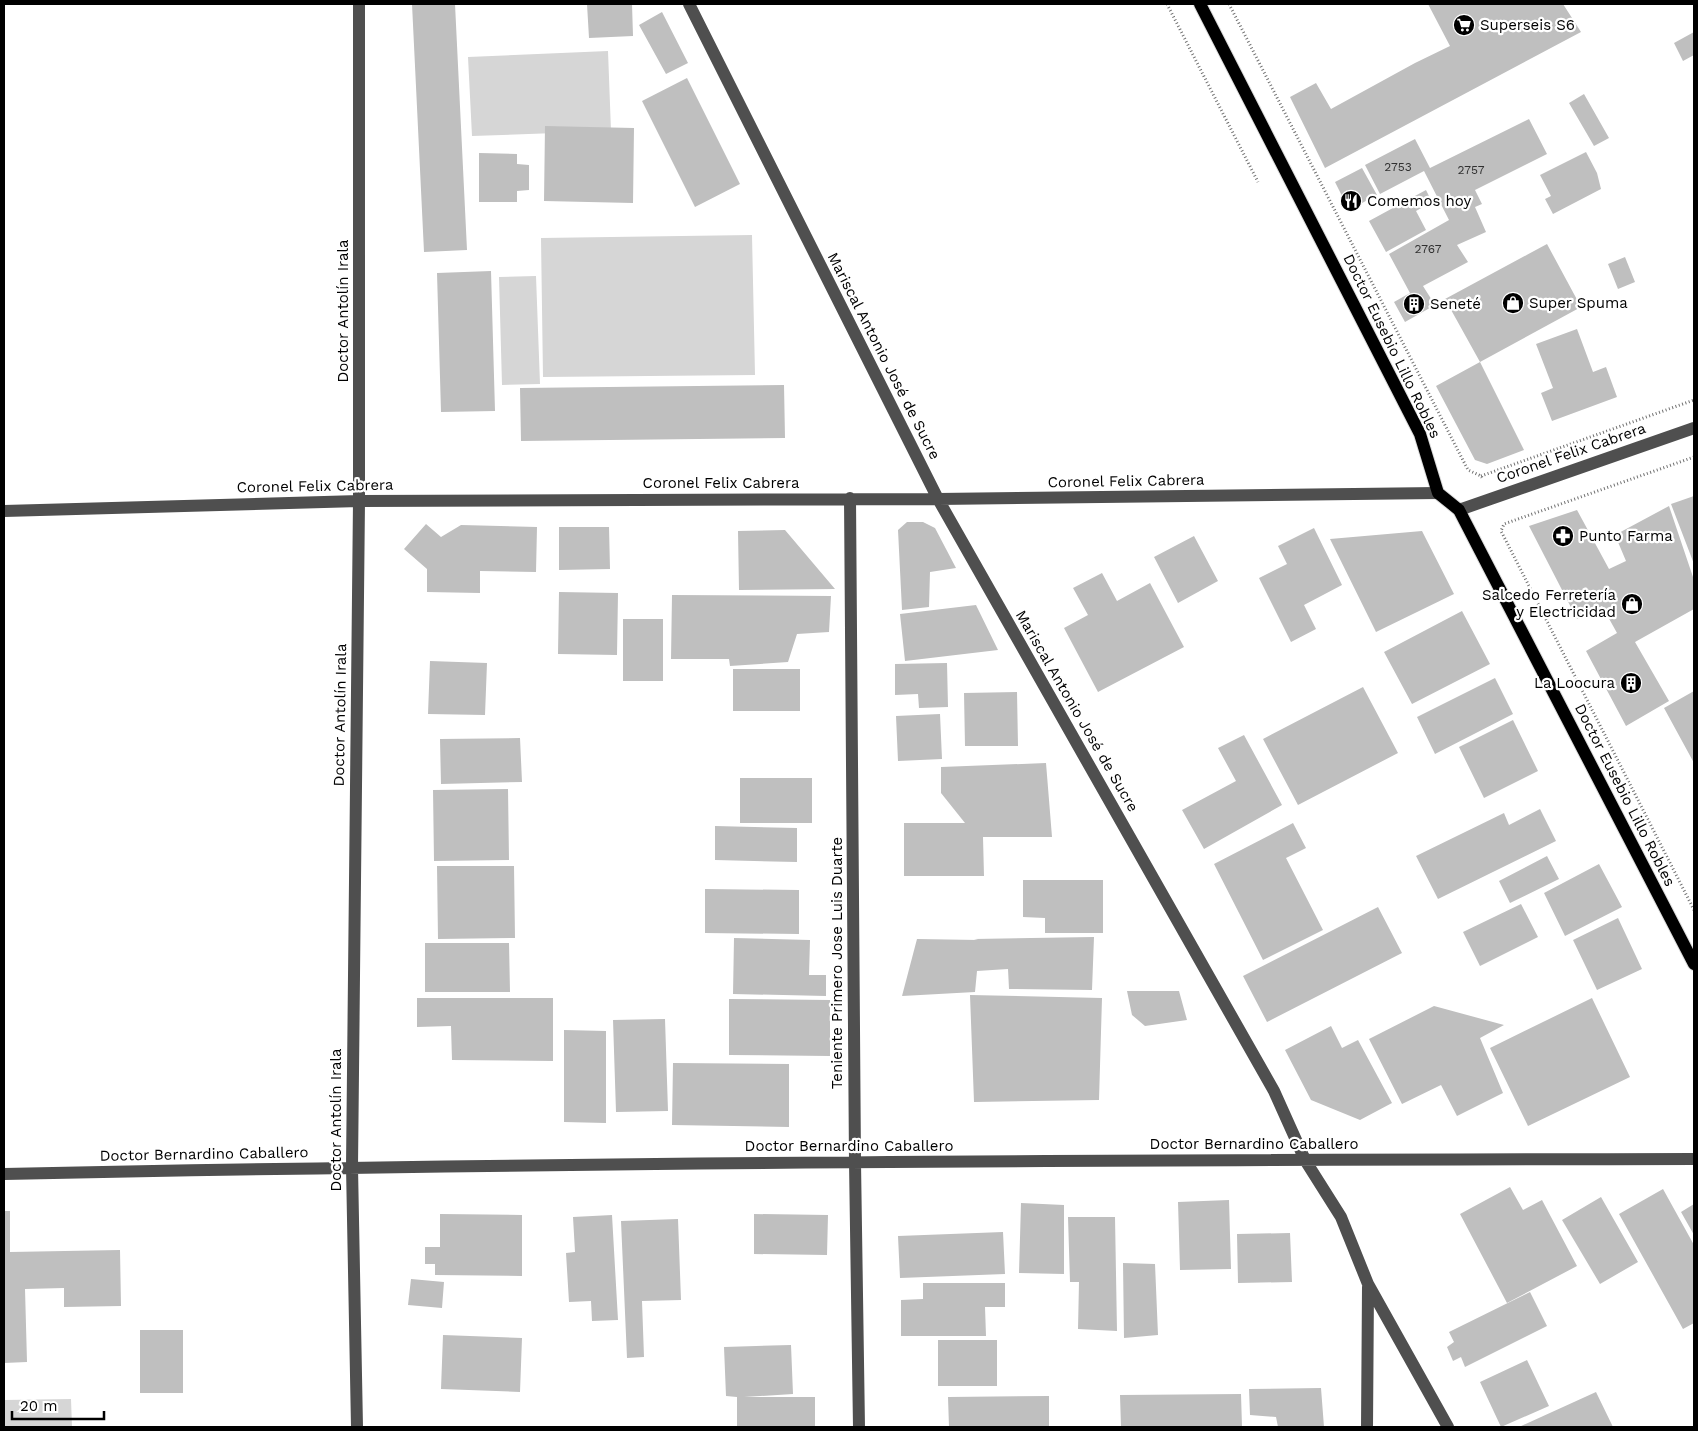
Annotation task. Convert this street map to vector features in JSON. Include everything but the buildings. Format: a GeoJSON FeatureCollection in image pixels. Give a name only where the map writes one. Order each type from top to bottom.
{"type":"FeatureCollection","features":[{"type":"Feature","properties":{"kind":"main road","name":"Doctor Eusebio Lillo Robles"},"geometry":{"type":"LineString","coordinates":[[1200,4],[1420,434],[1438,493],[1460,510],[1694,964]]}},
{"type":"Feature","properties":{"kind":"street","name":"Doctor Antolín Irala"},"geometry":{"type":"LineString","coordinates":[[357,1427],[352,1167],[359,501],[359,4]]}},
{"type":"Feature","properties":{"kind":"street","name":"Mariscal Antonio José de Sucre"},"geometry":{"type":"LineString","coordinates":[[689,4],[938,499],[1274,1091],[1305,1160],[1341,1217],[1368,1284],[1448,1427]]}},
{"type":"Feature","properties":{"kind":"street","name":"Coronel Felix Cabrera"},"geometry":{"type":"LineString","coordinates":[[1460,510],[1694,428]]}},
{"type":"Feature","properties":{"kind":"street","name":"Coronel Felix Cabrera"},"geometry":{"type":"LineString","coordinates":[[4,511],[359,501],[938,499],[1438,493]]}},
{"type":"Feature","properties":{"kind":"street","name":"Teniente Primero Jose Luis Duarte"},"geometry":{"type":"LineString","coordinates":[[850,498],[859,1427]]}},
{"type":"Feature","properties":{"kind":"street","name":"Doctor Bernardino Caballero"},"geometry":{"type":"LineString","coordinates":[[4,1174],[352,1167],[855,1162],[1694,1160]]}},
{"type":"Feature","properties":{"kind":"street"},"geometry":{"type":"LineString","coordinates":[[1367,1427],[1368,1284]]}},
{"type":"Feature","properties":{"kind":"path"},"geometry":{"type":"LineString","coordinates":[[1167,4],[1258,182]]}},
{"type":"Feature","properties":{"kind":"path"},"geometry":{"type":"LineString","coordinates":[[1229,4],[1468,470],[1481,476],[1694,400]]}},
{"type":"Feature","properties":{"kind":"path"},"geometry":{"type":"LineString","coordinates":[[1694,457],[1504,524],[1501,531],[1694,910]]}},
{"type":"Feature","properties":{"kind":"shaded area"},"geometry":{"type":"Polygon","coordinates":[[[608,51],[611,131],[472,136],[468,57],[608,51]]]}},
{"type":"Feature","properties":{"kind":"shaded area"},"geometry":{"type":"Polygon","coordinates":[[[752,235],[755,375],[543,377],[541,238],[752,235]]]}},
{"type":"Feature","properties":{"kind":"shaded area"},"geometry":{"type":"Polygon","coordinates":[[[536,276],[540,384],[502,385],[499,277],[536,276]]]}},
{"type":"Feature","properties":{"kind":"shaded area"},"geometry":{"type":"Polygon","coordinates":[[[71,1399],[72,1427],[4,1427],[4,1400],[71,1399]]]}},
{"type":"Feature","properties":{"kind":"place","name":"Superseis S6"},"geometry":{"type":"Point","coordinates":[1464,25]}},
{"type":"Feature","properties":{"kind":"place","name":"Comemos hoy"},"geometry":{"type":"Point","coordinates":[1351,201]}},
{"type":"Feature","properties":{"kind":"place","name":"Super Spuma"},"geometry":{"type":"Point","coordinates":[1513,303]}},
{"type":"Feature","properties":{"kind":"place","name":"Seneté"},"geometry":{"type":"Point","coordinates":[1414,304]}},
{"type":"Feature","properties":{"kind":"place","name":"Punto Farma"},"geometry":{"type":"Point","coordinates":[1563,536]}},
{"type":"Feature","properties":{"kind":"place","name":"Salcedo Ferretería y Electricidad"},"geometry":{"type":"Point","coordinates":[1632,604]}},
{"type":"Feature","properties":{"kind":"place","name":"La Loocura"},"geometry":{"type":"Point","coordinates":[1631,683]}}]}
